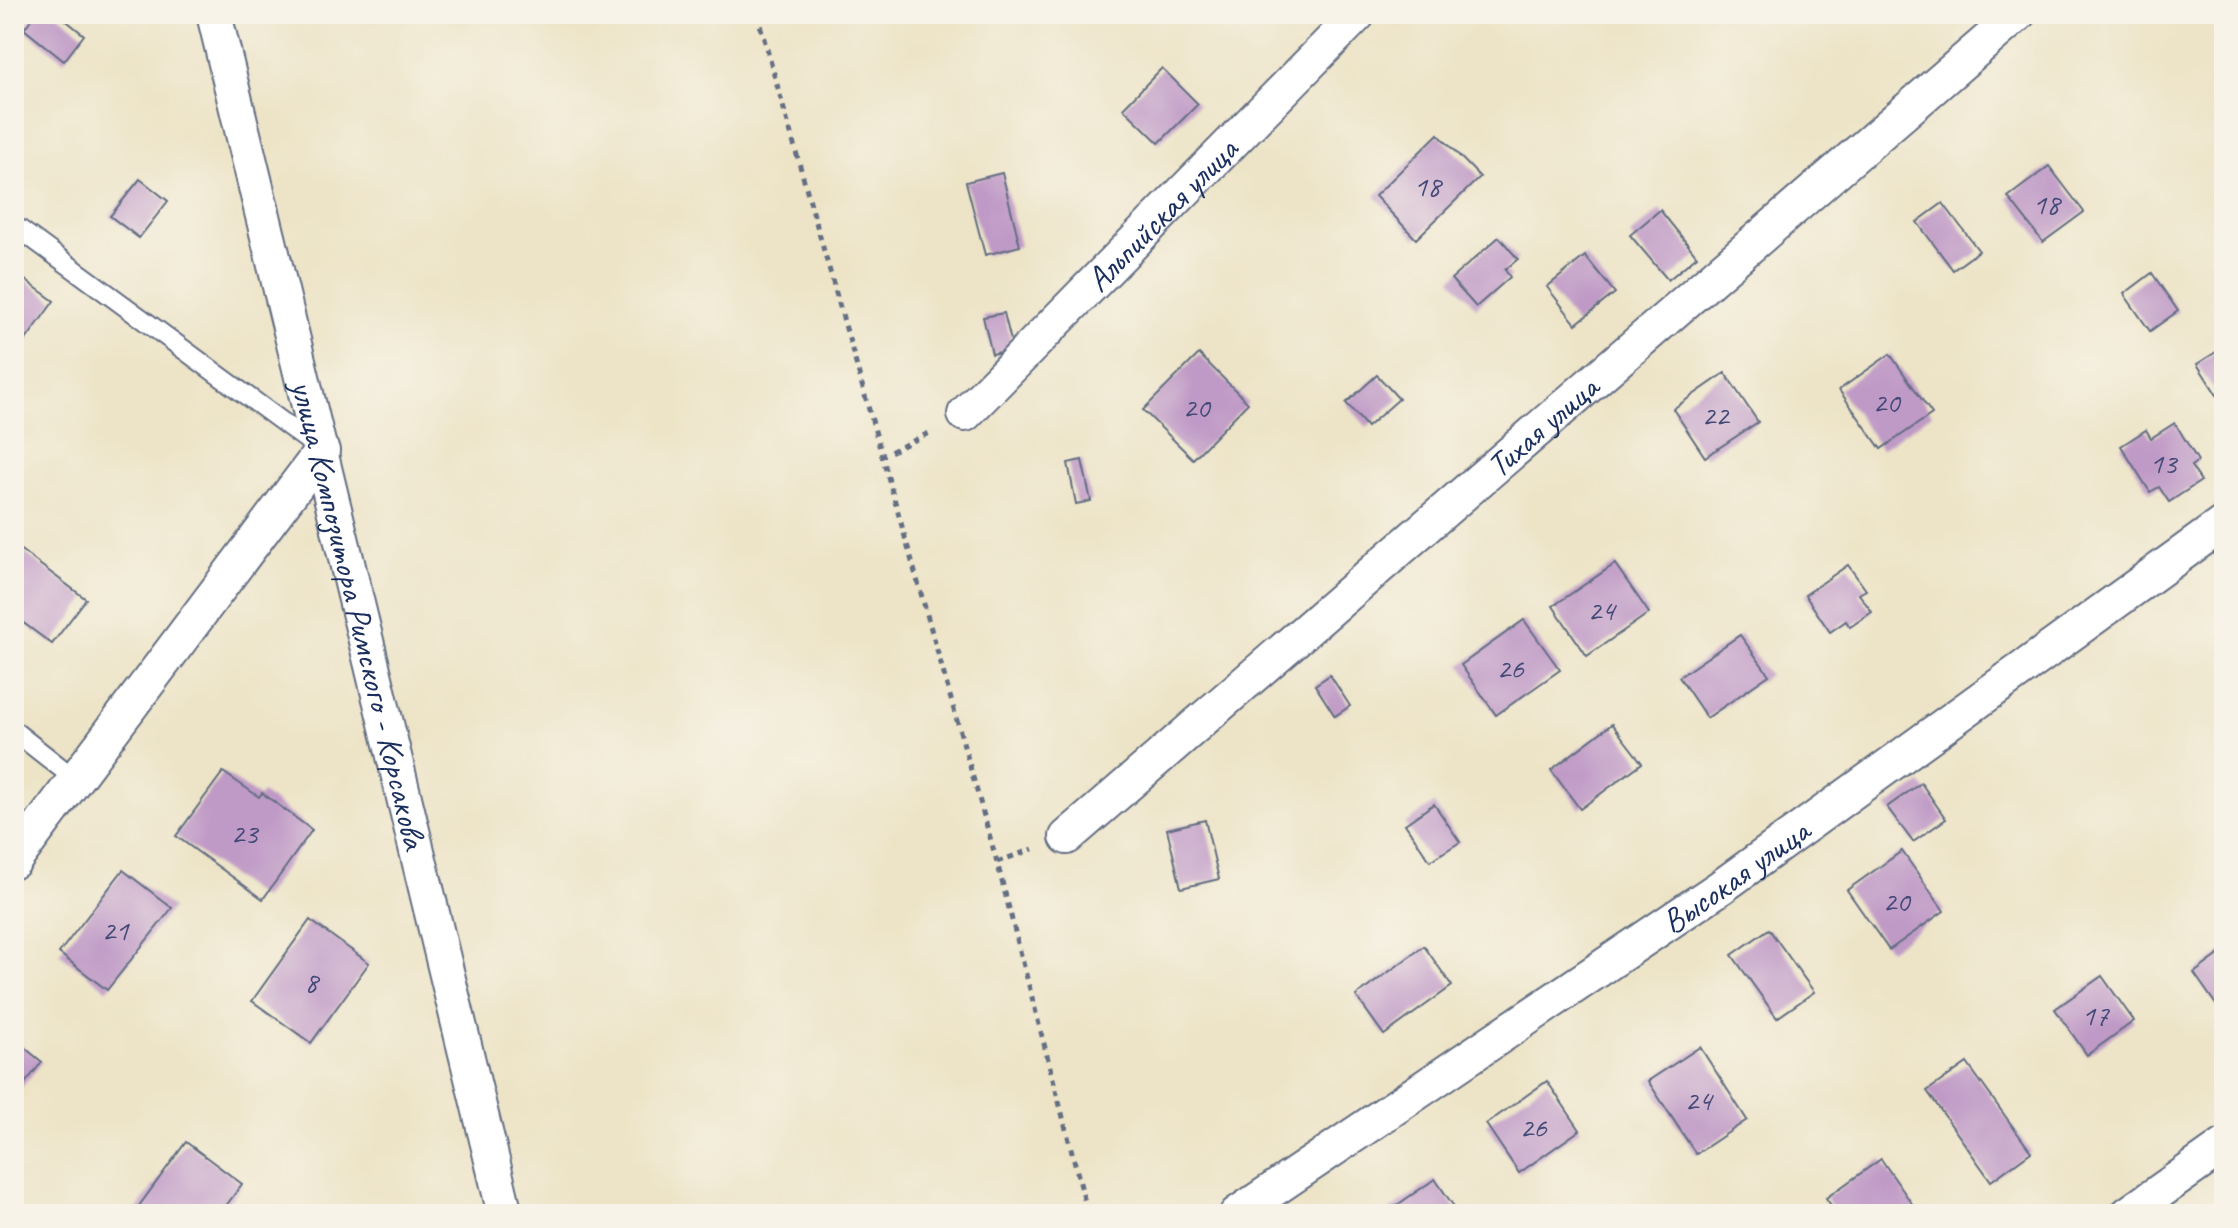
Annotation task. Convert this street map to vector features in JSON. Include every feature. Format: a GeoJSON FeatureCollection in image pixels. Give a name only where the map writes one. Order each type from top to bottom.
{"type":"FeatureCollection","features":[{"type":"Feature","properties":{"kind":"street","name":"улица Композитора Римского - Корсакова"},"geometry":{"type":"LineString","coordinates":[[214,14],[505,1214]]}},
{"type":"Feature","properties":{"kind":"street","name":"Альпийская улица"},"geometry":{"type":"LineString","coordinates":[[965,414],[1358,14]]}},
{"type":"Feature","properties":{"kind":"street","name":"Тихая улица"},"geometry":{"type":"LineString","coordinates":[[1067,837],[2018,14]]}},
{"type":"Feature","properties":{"kind":"street"},"geometry":{"type":"LineString","coordinates":[[14,861],[322,451]]}},
{"type":"Feature","properties":{"kind":"street","name":"Высокая улица"},"geometry":{"type":"LineString","coordinates":[[1237,1214],[1721,887],[2224,523]]}},
{"type":"Feature","properties":{"kind":"street"},"geometry":{"type":"LineString","coordinates":[[2128,1214],[2224,1146]]}},
{"type":"Feature","properties":{"kind":"lane"},"geometry":{"type":"LineString","coordinates":[[14,225],[322,451]]}},
{"type":"Feature","properties":{"kind":"lane"},"geometry":{"type":"LineString","coordinates":[[14,731],[75,779]]}},
{"type":"Feature","properties":{"kind":"path"},"geometry":{"type":"LineString","coordinates":[[757,14],[997,862],[1088,1214]]}},
{"type":"Feature","properties":{"kind":"path"},"geometry":{"type":"LineString","coordinates":[[880,457],[965,414]]}},
{"type":"Feature","properties":{"kind":"building"},"geometry":{"type":"Polygon","coordinates":[[[35,14],[58,14],[84,35],[64,61],[24,29],[35,14]]]}},
{"type":"Feature","properties":{"kind":"building"},"geometry":{"type":"Polygon","coordinates":[[[1162,68],[1198,104],[1159,143],[1123,108],[1162,68]]]}},
{"type":"Feature","properties":{"kind":"building"},"geometry":{"type":"Polygon","coordinates":[[[1438,134],[1480,177],[1416,239],[1375,196],[1438,134]]]}},
{"type":"Feature","properties":{"kind":"building"},"geometry":{"type":"Polygon","coordinates":[[[2049,166],[2084,212],[2043,242],[2008,197],[2049,166]]]}},
{"type":"Feature","properties":{"kind":"building"},"geometry":{"type":"Polygon","coordinates":[[[1002,173],[1020,246],[985,255],[966,182],[1002,173]]]}},
{"type":"Feature","properties":{"kind":"building"},"geometry":{"type":"Polygon","coordinates":[[[140,179],[168,201],[139,238],[110,216],[140,179]]]}},
{"type":"Feature","properties":{"kind":"building"},"geometry":{"type":"Polygon","coordinates":[[[1943,203],[1979,251],[1953,270],[1917,222],[1943,203]]]}},
{"type":"Feature","properties":{"kind":"building"},"geometry":{"type":"Polygon","coordinates":[[[1660,210],[1697,256],[1668,280],[1630,235],[1660,210]]]}},
{"type":"Feature","properties":{"kind":"building"},"geometry":{"type":"Polygon","coordinates":[[[1499,237],[1518,259],[1505,270],[1510,277],[1476,307],[1451,279],[1499,237]]]}},
{"type":"Feature","properties":{"kind":"building"},"geometry":{"type":"Polygon","coordinates":[[[1585,256],[1615,293],[1576,324],[1547,287],[1585,256]]]}},
{"type":"Feature","properties":{"kind":"building"},"geometry":{"type":"Polygon","coordinates":[[[14,272],[54,301],[20,348],[14,344],[14,272]]]}},
{"type":"Feature","properties":{"kind":"building"},"geometry":{"type":"Polygon","coordinates":[[[2152,273],[2178,311],[2150,331],[2124,294],[2152,273]]]}},
{"type":"Feature","properties":{"kind":"building"},"geometry":{"type":"Polygon","coordinates":[[[1004,313],[1013,349],[992,354],[983,317],[1004,313]]]}},
{"type":"Feature","properties":{"kind":"building"},"geometry":{"type":"Polygon","coordinates":[[[2224,347],[2224,406],[2197,364],[2224,347]]]}},
{"type":"Feature","properties":{"kind":"building"},"geometry":{"type":"Polygon","coordinates":[[[1199,354],[1248,403],[1193,459],[1143,410],[1199,354]]]}},
{"type":"Feature","properties":{"kind":"building"},"geometry":{"type":"Polygon","coordinates":[[[1890,354],[1932,414],[1881,449],[1839,390],[1890,354]]]}},
{"type":"Feature","properties":{"kind":"building"},"geometry":{"type":"Polygon","coordinates":[[[1725,373],[1758,422],[1705,457],[1673,409],[1725,373]]]}},
{"type":"Feature","properties":{"kind":"building"},"geometry":{"type":"Polygon","coordinates":[[[1377,375],[1399,399],[1367,427],[1346,403],[1377,375]]]}},
{"type":"Feature","properties":{"kind":"building"},"geometry":{"type":"Polygon","coordinates":[[[2175,423],[2198,461],[2191,466],[2201,481],[2169,502],[2159,487],[2150,492],[2121,446],[2146,430],[2151,438],[2175,423]]]}},
{"type":"Feature","properties":{"kind":"building"},"geometry":{"type":"Polygon","coordinates":[[[1082,460],[1091,501],[1076,504],[1068,463],[1082,460]]]}},
{"type":"Feature","properties":{"kind":"building"},"geometry":{"type":"Polygon","coordinates":[[[14,545],[86,599],[52,644],[14,616],[14,545]]]}},
{"type":"Feature","properties":{"kind":"building"},"geometry":{"type":"Polygon","coordinates":[[[1615,564],[1649,613],[1587,656],[1553,606],[1615,564]]]}},
{"type":"Feature","properties":{"kind":"building"},"geometry":{"type":"Polygon","coordinates":[[[1848,565],[1866,590],[1859,594],[1872,612],[1850,627],[1846,621],[1830,632],[1805,595],[1848,565]]]}},
{"type":"Feature","properties":{"kind":"building"},"geometry":{"type":"Polygon","coordinates":[[[1524,620],[1560,670],[1496,715],[1461,665],[1524,620]]]}},
{"type":"Feature","properties":{"kind":"building"},"geometry":{"type":"Polygon","coordinates":[[[1740,635],[1769,675],[1707,718],[1679,677],[1740,635]]]}},
{"type":"Feature","properties":{"kind":"building"},"geometry":{"type":"Polygon","coordinates":[[[1330,675],[1350,706],[1335,716],[1315,685],[1330,675]]]}},
{"type":"Feature","properties":{"kind":"building"},"geometry":{"type":"Polygon","coordinates":[[[1612,724],[1642,763],[1580,809],[1551,770],[1612,724]]]}},
{"type":"Feature","properties":{"kind":"building"},"geometry":{"type":"Polygon","coordinates":[[[223,772],[259,797],[262,793],[312,830],[263,899],[176,836],[223,772]]]}},
{"type":"Feature","properties":{"kind":"building"},"geometry":{"type":"Polygon","coordinates":[[[1921,783],[1946,819],[1913,842],[1887,807],[1921,783]]]}},
{"type":"Feature","properties":{"kind":"building"},"geometry":{"type":"Polygon","coordinates":[[[1434,804],[1460,842],[1430,861],[1405,824],[1434,804]]]}},
{"type":"Feature","properties":{"kind":"building"},"geometry":{"type":"Polygon","coordinates":[[[1205,820],[1219,879],[1181,888],[1167,829],[1205,820]]]}},
{"type":"Feature","properties":{"kind":"building"},"geometry":{"type":"Polygon","coordinates":[[[1902,851],[1944,911],[1889,950],[1847,890],[1902,851]]]}},
{"type":"Feature","properties":{"kind":"building"},"geometry":{"type":"Polygon","coordinates":[[[123,870],[172,908],[107,990],[59,953],[123,870]]]}},
{"type":"Feature","properties":{"kind":"building"},"geometry":{"type":"Polygon","coordinates":[[[310,920],[369,963],[311,1043],[252,1001],[310,920]]]}},
{"type":"Feature","properties":{"kind":"building"},"geometry":{"type":"Polygon","coordinates":[[[1769,929],[1814,992],[1777,1018],[1732,955],[1769,929]]]}},
{"type":"Feature","properties":{"kind":"building"},"geometry":{"type":"Polygon","coordinates":[[[1424,946],[1452,986],[1384,1035],[1356,996],[1424,946]]]}},
{"type":"Feature","properties":{"kind":"building"},"geometry":{"type":"Polygon","coordinates":[[[2224,951],[2224,1016],[2194,973],[2224,951]]]}},
{"type":"Feature","properties":{"kind":"building"},"geometry":{"type":"Polygon","coordinates":[[[2102,976],[2134,1021],[2087,1055],[2055,1009],[2102,976]]]}},
{"type":"Feature","properties":{"kind":"building"},"geometry":{"type":"Polygon","coordinates":[[[14,1039],[42,1062],[14,1097],[14,1039]]]}},
{"type":"Feature","properties":{"kind":"building"},"geometry":{"type":"Polygon","coordinates":[[[1700,1047],[1747,1120],[1696,1154],[1648,1081],[1700,1047]]]}},
{"type":"Feature","properties":{"kind":"building"},"geometry":{"type":"Polygon","coordinates":[[[1967,1063],[2031,1152],[1991,1181],[1927,1091],[1967,1063]]]}},
{"type":"Feature","properties":{"kind":"building"},"geometry":{"type":"Polygon","coordinates":[[[1547,1081],[1580,1130],[1519,1173],[1486,1124],[1547,1081]]]}},
{"type":"Feature","properties":{"kind":"building"},"geometry":{"type":"Polygon","coordinates":[[[186,1142],[242,1184],[220,1214],[133,1214],[186,1142]]]}},
{"type":"Feature","properties":{"kind":"building"},"geometry":{"type":"Polygon","coordinates":[[[1881,1159],[1915,1208],[1907,1214],[1837,1214],[1826,1198],[1881,1159]]]}},
{"type":"Feature","properties":{"kind":"building"},"geometry":{"type":"Polygon","coordinates":[[[1435,1179],[1459,1214],[1384,1214],[1435,1179]]]}}]}
